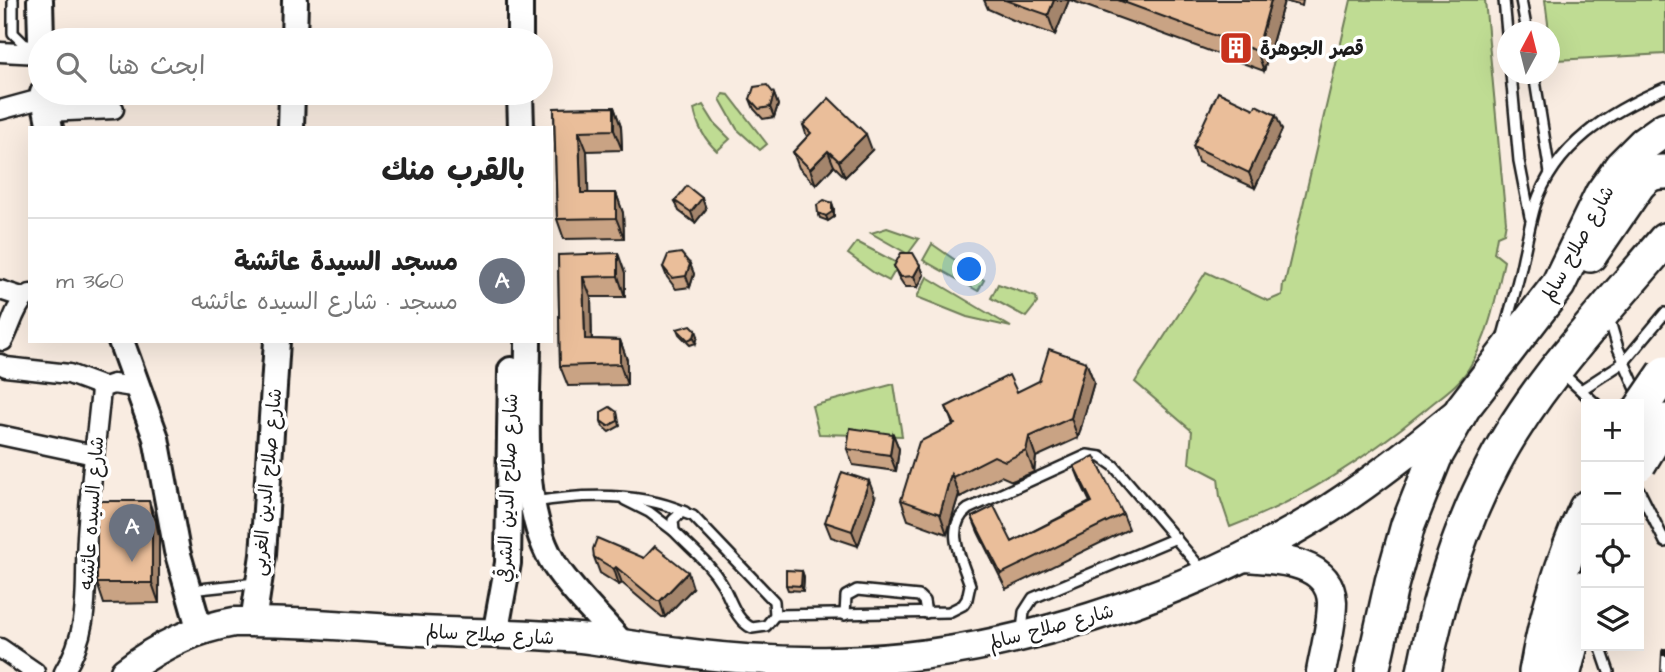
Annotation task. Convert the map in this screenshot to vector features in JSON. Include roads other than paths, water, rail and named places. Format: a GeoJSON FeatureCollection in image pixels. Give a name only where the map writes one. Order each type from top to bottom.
{"type":"FeatureCollection","features":[{"type":"Feature","properties":{"kind":"highway","name":"شارع صلاح سالم"},"geometry":{"type":"LineString","coordinates":[[1463,408],[1558,285],[1602,194],[1621,167],[1644,144],[1665,129]]}},
{"type":"Feature","properties":{"kind":"highway"},"geometry":{"type":"LineString","coordinates":[[1558,285],[1592,253],[1646,176],[1665,172]]}},
{"type":"Feature","properties":{"kind":"highway"},"geometry":{"type":"LineString","coordinates":[[1424,672],[1433,627],[1454,553],[1493,464],[1522,416],[1569,379],[1607,309],[1665,240]]}},
{"type":"Feature","properties":{"kind":"highway"},"geometry":{"type":"LineString","coordinates":[[1644,404],[1665,373]]}},
{"type":"Feature","properties":{"kind":"highway"},"geometry":{"type":"LineString","coordinates":[[1372,672],[1408,525],[1435,457],[1463,408]]}},
{"type":"Feature","properties":{"kind":"highway"},"geometry":{"type":"LineString","coordinates":[[1644,464],[1664,431]]}},
{"type":"Feature","properties":{"kind":"highway"},"geometry":{"type":"LineString","coordinates":[[1536,672],[1554,593],[1581,520]]}},
{"type":"Feature","properties":{"kind":"highway"},"geometry":{"type":"LineString","coordinates":[[1564,672],[1586,588]]}},
{"type":"Feature","properties":{"kind":"main road"},"geometry":{"type":"LineString","coordinates":[[40,0],[41,28]]}},
{"type":"Feature","properties":{"kind":"main road"},"geometry":{"type":"LineString","coordinates":[[294,28],[295,0]]}},
{"type":"Feature","properties":{"kind":"main road"},"geometry":{"type":"LineString","coordinates":[[507,28],[508,0]]}},
{"type":"Feature","properties":{"kind":"main road"},"geometry":{"type":"LineString","coordinates":[[520,0],[520,28]]}},
{"type":"Feature","properties":{"kind":"main road"},"geometry":{"type":"LineString","coordinates":[[291,126],[292,105]]}},
{"type":"Feature","properties":{"kind":"main road"},"geometry":{"type":"LineString","coordinates":[[506,126],[507,105]]}},
{"type":"Feature","properties":{"kind":"main road"},"geometry":{"type":"LineString","coordinates":[[520,105],[521,126]]}},
{"type":"Feature","properties":{"kind":"main road"},"geometry":{"type":"LineString","coordinates":[[122,343],[156,438],[168,511],[200,631]]}},
{"type":"Feature","properties":{"kind":"main road","name":"شارع صلاح الدين الغربى"},"geometry":{"type":"LineString","coordinates":[[253,621],[262,555],[278,343]]}},
{"type":"Feature","properties":{"kind":"main road","name":"شارع صلاح الدين الشرقي"},"geometry":{"type":"LineString","coordinates":[[495,635],[508,563],[511,343]]}},
{"type":"Feature","properties":{"kind":"main road","name":"شارع صلاح الدين الشرقي"},"geometry":{"type":"LineString","coordinates":[[528,343],[528,457],[532,502],[538,530],[555,566],[623,645]]}},
{"type":"Feature","properties":{"kind":"main road","name":"شارع صلاح سالم"},"geometry":{"type":"LineString","coordinates":[[125,672],[155,650],[200,631],[234,622],[253,621],[591,640],[702,655],[834,661],[923,655],[1021,636],[1140,601],[1242,557],[1327,510],[1369,482],[1463,408]]}},
{"type":"Feature","properties":{"kind":"main road"},"geometry":{"type":"LineString","coordinates":[[1242,557],[1294,563],[1310,569],[1322,579],[1332,602],[1321,672]]}},
{"type":"Feature","properties":{"kind":"main road"},"geometry":{"type":"LineString","coordinates":[[1433,627],[1433,672]]}},
{"type":"Feature","properties":{"kind":"street"},"geometry":{"type":"LineString","coordinates":[[0,52],[28,53]]}},
{"type":"Feature","properties":{"kind":"street"},"geometry":{"type":"LineString","coordinates":[[0,110],[114,109]]}},
{"type":"Feature","properties":{"kind":"street"},"geometry":{"type":"LineString","coordinates":[[0,290],[28,296]]}},
{"type":"Feature","properties":{"kind":"street"},"geometry":{"type":"LineString","coordinates":[[3,341],[17,306],[28,296]]}},
{"type":"Feature","properties":{"kind":"street"},"geometry":{"type":"LineString","coordinates":[[0,364],[6,367],[69,374],[104,387],[113,384],[139,388]]}},
{"type":"Feature","properties":{"kind":"street","name":"شارع السيده عائشه"},"geometry":{"type":"LineString","coordinates":[[64,672],[76,653],[84,623],[87,538],[94,456],[104,387]]}},
{"type":"Feature","properties":{"kind":"street"},"geometry":{"type":"LineString","coordinates":[[0,435],[94,456]]}},
{"type":"Feature","properties":{"kind":"street"},"geometry":{"type":"LineString","coordinates":[[0,649],[25,669]]}},
{"type":"Feature","properties":{"kind":"lane"},"geometry":{"type":"LineString","coordinates":[[13,0],[12,28],[16,37],[28,45]]}},
{"type":"Feature","properties":{"kind":"lane"},"geometry":{"type":"LineString","coordinates":[[1504,0],[1505,21]]}},
{"type":"Feature","properties":{"kind":"lane"},"geometry":{"type":"LineString","coordinates":[[1521,0],[1525,21]]}},
{"type":"Feature","properties":{"kind":"lane"},"geometry":{"type":"LineString","coordinates":[[1512,84],[1519,161],[1531,221]]}},
{"type":"Feature","properties":{"kind":"lane"},"geometry":{"type":"LineString","coordinates":[[1536,84],[1550,173]]}},
{"type":"Feature","properties":{"kind":"lane"},"geometry":{"type":"LineString","coordinates":[[1496,365],[1531,221],[1550,173],[1572,146],[1596,125],[1665,88]]}},
{"type":"Feature","properties":{"kind":"lane"},"geometry":{"type":"LineString","coordinates":[[1607,309],[1611,330],[1624,362],[1664,431]]}},
{"type":"Feature","properties":{"kind":"lane"},"geometry":{"type":"LineString","coordinates":[[1569,379],[1624,362],[1665,313]]}},
{"type":"Feature","properties":{"kind":"lane"},"geometry":{"type":"LineString","coordinates":[[1569,379],[1591,399]]}},
{"type":"Feature","properties":{"kind":"lane"},"geometry":{"type":"LineString","coordinates":[[775,615],[926,613],[957,610],[967,599],[970,585],[954,531],[962,513],[1081,457],[1094,455],[1108,460],[1205,573]]}},
{"type":"Feature","properties":{"kind":"lane"},"geometry":{"type":"LineString","coordinates":[[532,502],[586,497],[620,498],[661,503],[686,512],[693,516],[774,601],[775,615],[772,621],[759,628],[745,625],[711,567],[674,531],[649,512],[620,498]]}},
{"type":"Feature","properties":{"kind":"lane"},"geometry":{"type":"LineString","coordinates":[[1644,500],[1665,542]]}},
{"type":"Feature","properties":{"kind":"lane"},"geometry":{"type":"LineString","coordinates":[[674,531],[673,520],[686,512]]}},
{"type":"Feature","properties":{"kind":"lane"},"geometry":{"type":"LineString","coordinates":[[1021,636],[1024,612],[1033,598],[1176,538]]}},
{"type":"Feature","properties":{"kind":"lane"},"geometry":{"type":"LineString","coordinates":[[188,590],[258,583]]}},
{"type":"Feature","properties":{"kind":"lane"},"geometry":{"type":"LineString","coordinates":[[845,615],[846,596],[857,590],[919,596],[924,601],[926,613]]}},
{"type":"Feature","properties":{"kind":"lane"},"geometry":{"type":"LineString","coordinates":[[1602,651],[1609,672]]}},
{"type":"Feature","properties":{"kind":"railway"},"geometry":{"type":"LineString","coordinates":[[1664,672],[1665,652]]}},
{"type":"Feature","properties":{"kind":"place","name":"قصر الجوهرة"},"geometry":{"type":"Point","coordinates":[1236,48]}},
{"type":"Feature","properties":{"kind":"place","name":"مسجد السيدة عائشة"},"geometry":{"type":"Point","coordinates":[132,562]}}]}
